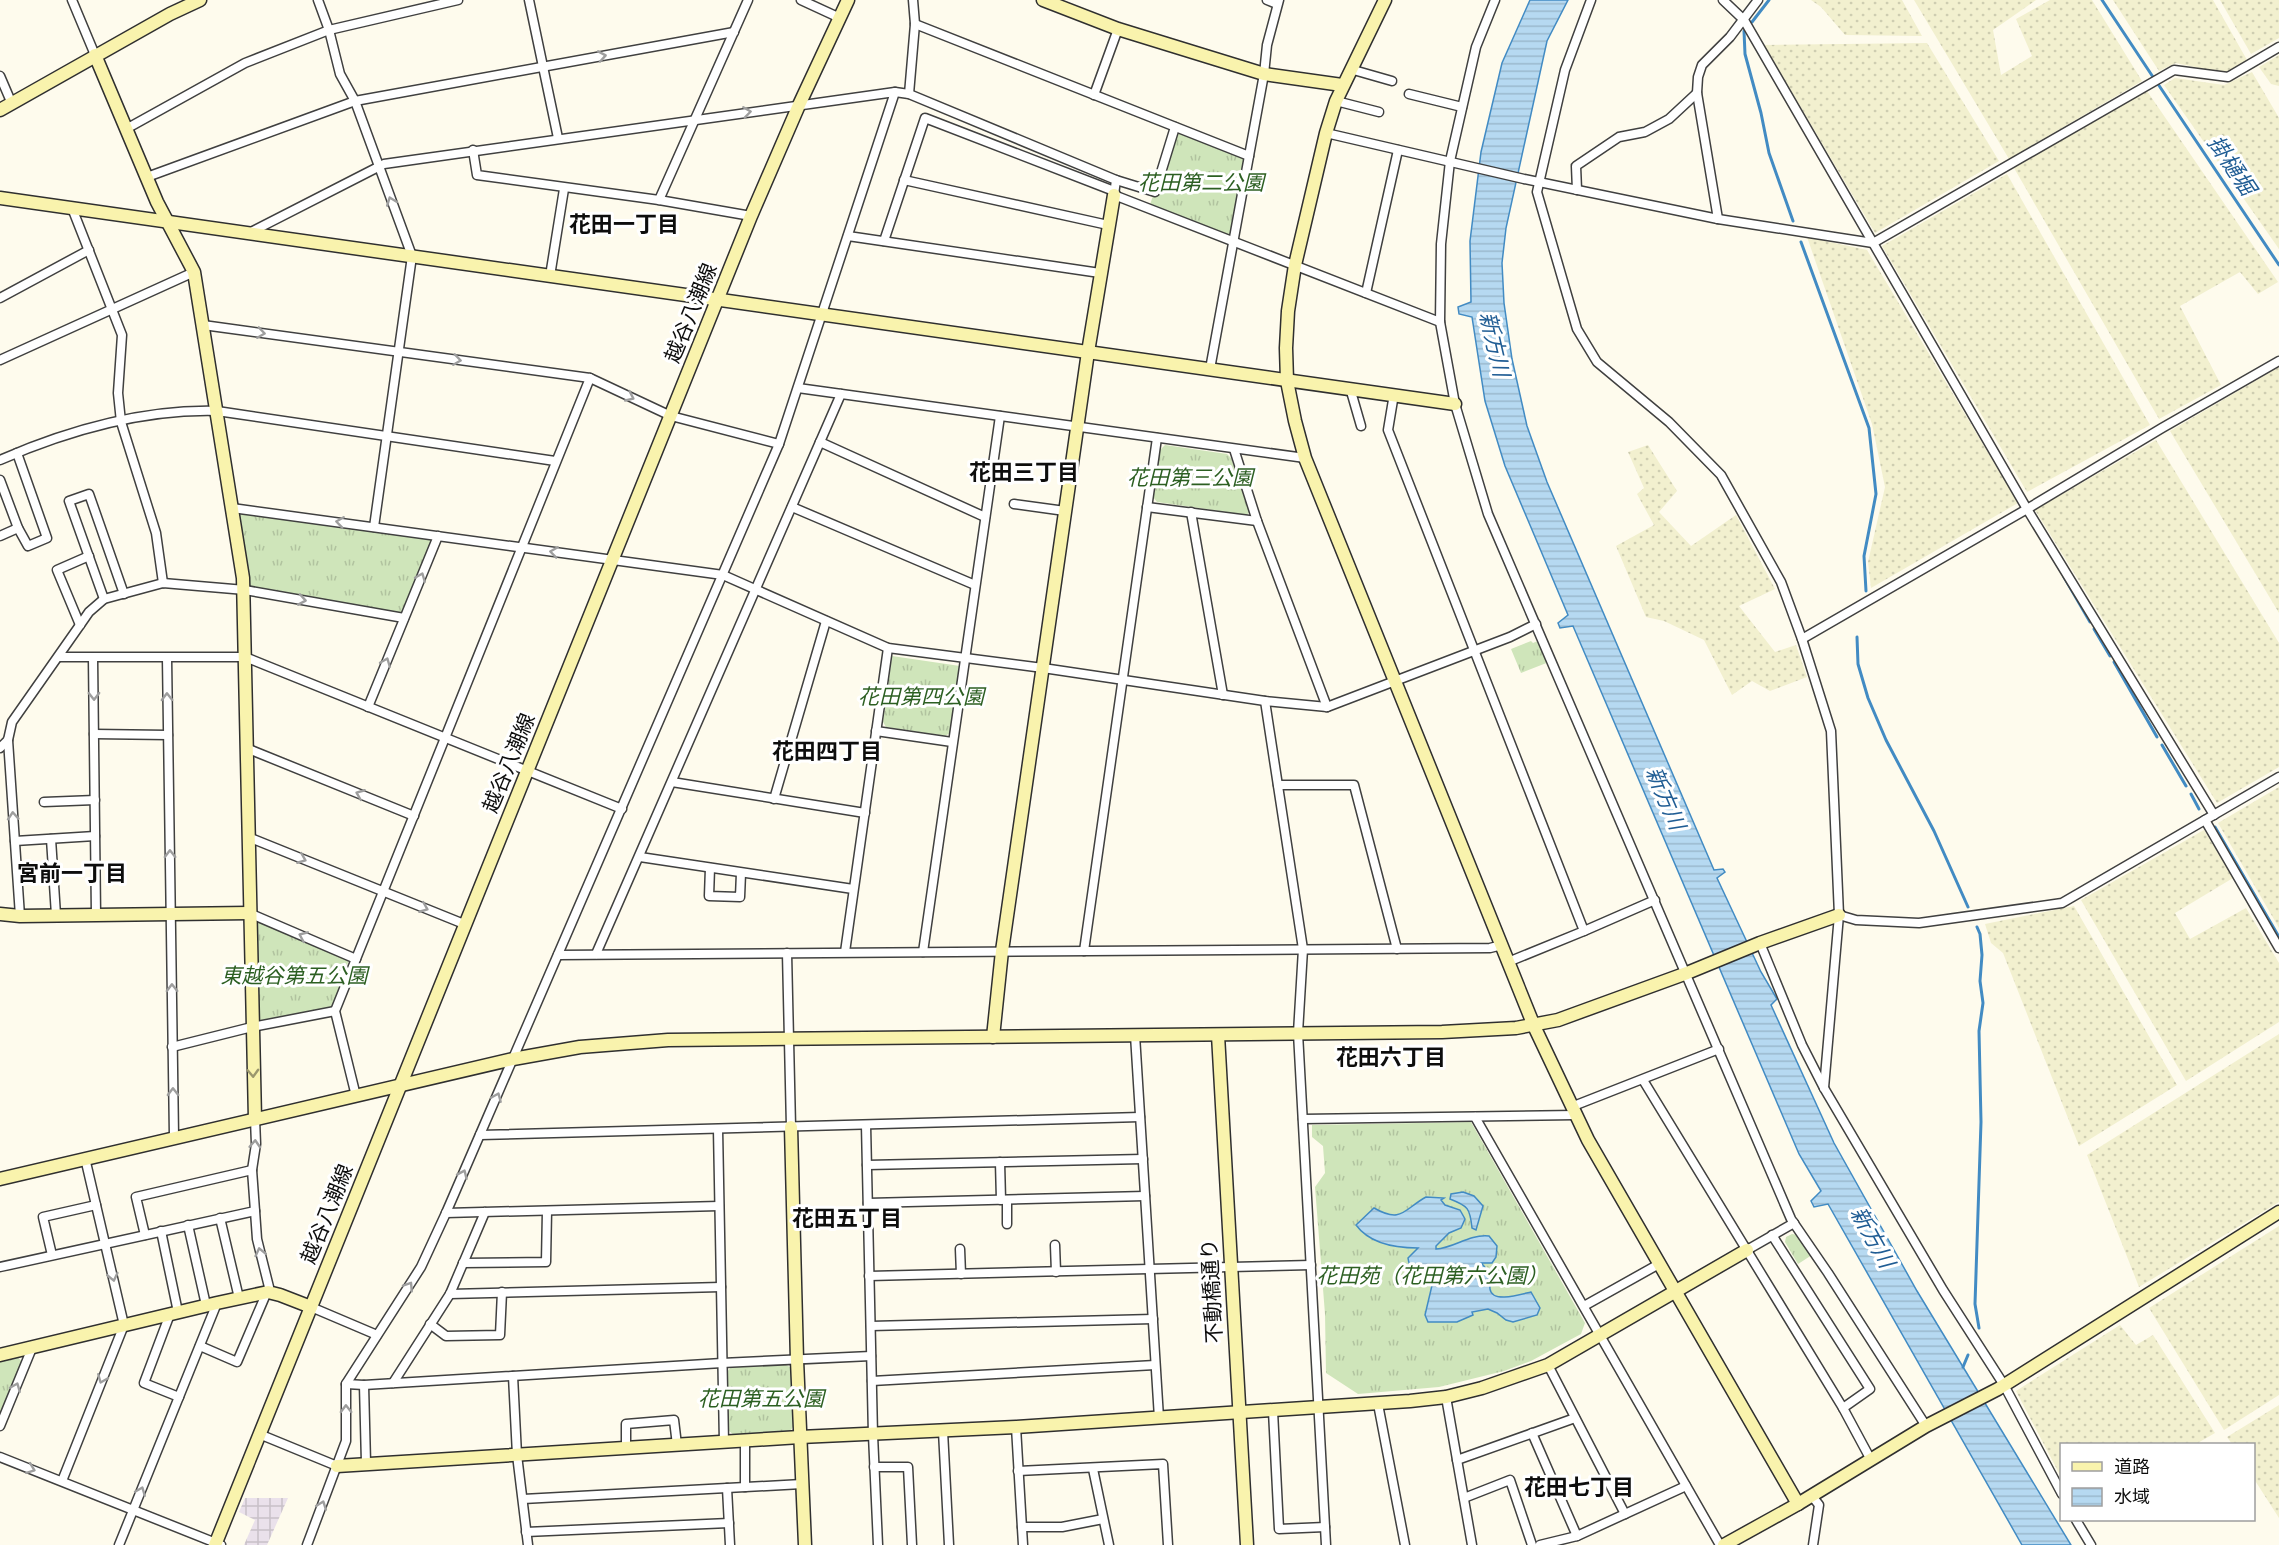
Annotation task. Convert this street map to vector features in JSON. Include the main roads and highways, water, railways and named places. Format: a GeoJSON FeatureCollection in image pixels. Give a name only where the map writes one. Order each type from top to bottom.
{"type":"FeatureCollection","features":[{"type":"Feature","properties":{"kind":"water","name":"新方川"},"geometry":{"type":"Polygon","coordinates":[[[1530,0],[1568,0],[1547,41],[1506,228],[1502,263],[1504,303],[1512,359],[1527,426],[1547,482],[1714,870],[1723,869],[1725,872],[1717,878],[1761,972],[1777,999],[1771,1005],[1834,1143],[1917,1291],[2071,1545],[2022,1545],[1828,1204],[1814,1207],[1811,1201],[1821,1191],[1799,1154],[1573,626],[1560,628],[1558,623],[1568,615],[1505,466],[1485,401],[1472,317],[1459,314],[1458,307],[1471,302],[1470,241],[1481,152],[1502,63],[1530,0]]]}},
{"type":"Feature","properties":{"kind":"water"},"geometry":{"type":"Polygon","coordinates":[[[1463,1192],[1474,1196],[1483,1206],[1476,1230],[1472,1228],[1467,1209],[1450,1199],[1451,1194],[1463,1192]]]}},
{"type":"Feature","properties":{"kind":"water"},"geometry":{"type":"Polygon","coordinates":[[[1426,1197],[1444,1198],[1441,1200],[1445,1205],[1460,1210],[1465,1219],[1461,1228],[1449,1233],[1436,1246],[1436,1249],[1475,1237],[1489,1236],[1497,1246],[1496,1257],[1492,1263],[1481,1263],[1490,1278],[1492,1294],[1508,1297],[1531,1292],[1540,1308],[1537,1315],[1513,1322],[1488,1309],[1472,1312],[1473,1315],[1457,1322],[1428,1322],[1425,1315],[1434,1277],[1431,1273],[1416,1270],[1411,1266],[1408,1258],[1418,1248],[1384,1244],[1368,1237],[1356,1225],[1374,1208],[1383,1213],[1397,1215],[1426,1197]]]}},
{"type":"Feature","properties":{"kind":"waterway"},"geometry":{"type":"LineString","coordinates":[[1752,22],[1769,0]]}},
{"type":"Feature","properties":{"kind":"waterway","name":"掛樋堀"},"geometry":{"type":"LineString","coordinates":[[2102,0],[2153,77]]}},
{"type":"Feature","properties":{"kind":"waterway"},"geometry":{"type":"LineString","coordinates":[[1744,31],[1745,54],[1769,153],[1793,221]]}},
{"type":"Feature","properties":{"kind":"waterway","name":"掛樋堀"},"geometry":{"type":"LineString","coordinates":[[2158,84],[2279,265]]}},
{"type":"Feature","properties":{"kind":"waterway"},"geometry":{"type":"LineString","coordinates":[[1801,242],[1869,428],[1876,494],[1864,556],[1866,591]]}},
{"type":"Feature","properties":{"kind":"waterway"},"geometry":{"type":"LineString","coordinates":[[2064,577],[2090,622]]}},
{"type":"Feature","properties":{"kind":"waterway"},"geometry":{"type":"LineString","coordinates":[[2094,629],[2110,656]]}},
{"type":"Feature","properties":{"kind":"waterway"},"geometry":{"type":"LineString","coordinates":[[1857,637],[1858,664],[1868,698],[1886,740],[1934,831],[1968,907]]}},
{"type":"Feature","properties":{"kind":"waterway"},"geometry":{"type":"LineString","coordinates":[[2114,662],[2157,737]]}},
{"type":"Feature","properties":{"kind":"waterway"},"geometry":{"type":"LineString","coordinates":[[2162,745],[2186,786]]}},
{"type":"Feature","properties":{"kind":"waterway"},"geometry":{"type":"LineString","coordinates":[[2191,794],[2199,809]]}},
{"type":"Feature","properties":{"kind":"waterway"},"geometry":{"type":"LineString","coordinates":[[2215,827],[2279,937]]}},
{"type":"Feature","properties":{"kind":"waterway"},"geometry":{"type":"LineString","coordinates":[[1977,927],[1982,955],[1980,981],[1983,1003],[1979,1031],[1981,1122],[1975,1304],[1979,1328]]}},
{"type":"Feature","properties":{"kind":"waterway"},"geometry":{"type":"LineString","coordinates":[[1963,1367],[1968,1355]]}},
{"type":"Feature","properties":{"kind":"district","name":"花田一丁目"},"geometry":{"type":"Point","coordinates":[624,224]}},
{"type":"Feature","properties":{"kind":"district","name":"花田三丁目"},"geometry":{"type":"Point","coordinates":[1024,472]}},
{"type":"Feature","properties":{"kind":"district","name":"花田四丁目"},"geometry":{"type":"Point","coordinates":[827,751]}},
{"type":"Feature","properties":{"kind":"district","name":"宮前一丁目"},"geometry":{"type":"Point","coordinates":[72,873]}},
{"type":"Feature","properties":{"kind":"district","name":"花田六丁目"},"geometry":{"type":"Point","coordinates":[1391,1057]}},
{"type":"Feature","properties":{"kind":"district","name":"花田五丁目"},"geometry":{"type":"Point","coordinates":[847,1218]}},
{"type":"Feature","properties":{"kind":"district","name":"花田七丁目"},"geometry":{"type":"Point","coordinates":[1579,1487]}},
{"type":"Feature","properties":{"kind":"park label","name":"花田第二公園"},"geometry":{"type":"Point","coordinates":[1201,183]}},
{"type":"Feature","properties":{"kind":"park label","name":"花田第三公園"},"geometry":{"type":"Point","coordinates":[1190,478]}},
{"type":"Feature","properties":{"kind":"park label","name":"花田第四公園"},"geometry":{"type":"Point","coordinates":[921,697]}},
{"type":"Feature","properties":{"kind":"park label","name":"東越谷第五公園"},"geometry":{"type":"Point","coordinates":[294,976]}},
{"type":"Feature","properties":{"kind":"park label","name":"花田苑（花田第六公園）"},"geometry":{"type":"Point","coordinates":[1432,1276]}},
{"type":"Feature","properties":{"kind":"park label","name":"花田第五公園"},"geometry":{"type":"Point","coordinates":[761,1399]}}]}
